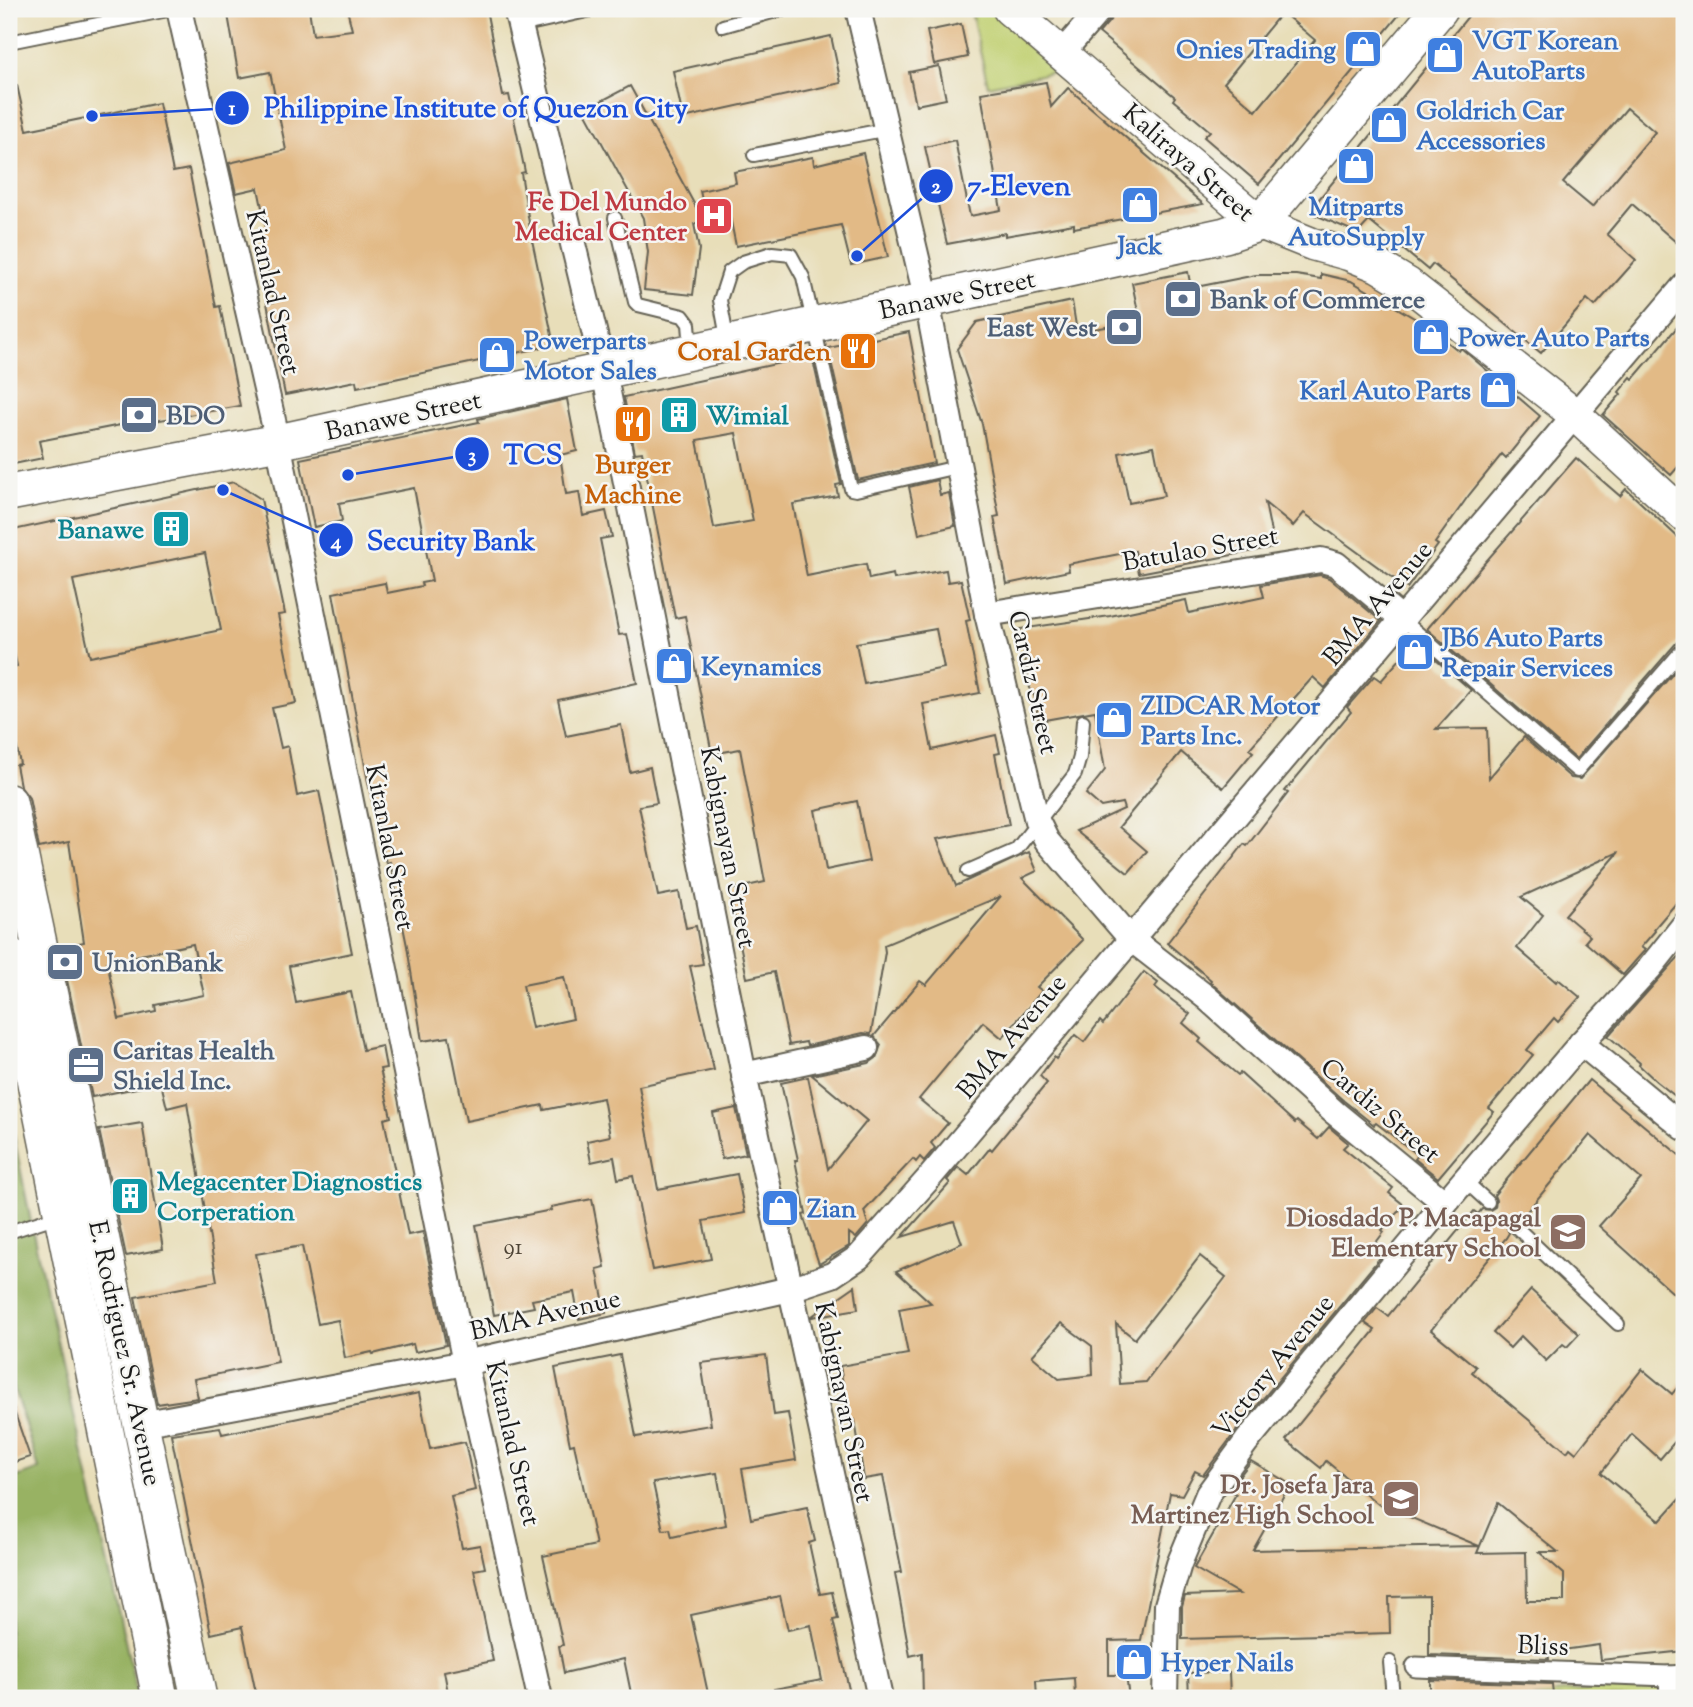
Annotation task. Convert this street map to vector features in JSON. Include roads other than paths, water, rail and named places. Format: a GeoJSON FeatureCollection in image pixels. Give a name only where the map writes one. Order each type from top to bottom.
{"type":"FeatureCollection","features":[{"type":"Feature","properties":{"kind":"main road"},"geometry":{"type":"LineString","coordinates":[[1260,223],[1440,9]]}},
{"type":"Feature","properties":{"kind":"main road","name":"Banawe Street"},"geometry":{"type":"LineString","coordinates":[[9,493],[278,442],[604,372],[1225,235],[1260,223]]}},
{"type":"Feature","properties":{"kind":"main road","name":"E. Rodriguez Sr. Avenue"},"geometry":{"type":"LineString","coordinates":[[9,802],[199,1698]]}},
{"type":"Feature","properties":{"kind":"main road","name":"E. Rodriguez Sr. Avenue"},"geometry":{"type":"LineString","coordinates":[[9,955],[160,1698]]}},
{"type":"Feature","properties":{"kind":"street","name":"Kitanlad Street"},"geometry":{"type":"LineString","coordinates":[[179,9],[278,442],[465,1363],[540,1698]]}},
{"type":"Feature","properties":{"kind":"street","name":"Cardiz Street"},"geometry":{"type":"LineString","coordinates":[[858,9],[927,301],[987,614],[1037,821],[1047,841],[1131,939],[1207,998],[1334,1112],[1445,1203]]}},
{"type":"Feature","properties":{"kind":"street","name":"Kaliraya Street"},"geometry":{"type":"LineString","coordinates":[[1009,9],[1260,223],[1378,266],[1408,284],[1574,414],[1684,515]]}},
{"type":"Feature","properties":{"kind":"street"},"geometry":{"type":"LineString","coordinates":[[1062,52],[1100,9]]}},
{"type":"Feature","properties":{"kind":"street","name":"Kabignayan Street"},"geometry":{"type":"LineString","coordinates":[[518,18],[604,372],[744,1075],[880,1698]]}},
{"type":"Feature","properties":{"kind":"street","name":"BMA Avenue"},"geometry":{"type":"LineString","coordinates":[[141,1424],[465,1363],[790,1289],[832,1275],[859,1257],[1404,620],[1684,286]]}},
{"type":"Feature","properties":{"kind":"street","name":"Batulao Street"},"geometry":{"type":"LineString","coordinates":[[987,614],[1321,560],[1336,564],[1404,620]]}},
{"type":"Feature","properties":{"kind":"street","name":"Victory Avenue"},"geometry":{"type":"LineString","coordinates":[[1165,1698],[1167,1605],[1179,1564],[1208,1494],[1247,1441],[1464,1180],[1581,1043],[1649,969],[1684,925]]}},
{"type":"Feature","properties":{"kind":"street"},"geometry":{"type":"LineString","coordinates":[[1581,1043],[1684,1128]]}},
{"type":"Feature","properties":{"kind":"street"},"geometry":{"type":"LineString","coordinates":[[744,1075],[866,1048]]}},
{"type":"Feature","properties":{"kind":"street","name":"Bliss"},"geometry":{"type":"LineString","coordinates":[[1416,1667],[1676,1676]]}},
{"type":"Feature","properties":{"kind":"street"},"geometry":{"type":"LineString","coordinates":[[1670,1698],[1676,1676]]}},
{"type":"Feature","properties":{"kind":"lane"},"geometry":{"type":"LineString","coordinates":[[9,42],[173,9]]}},
{"type":"Feature","properties":{"kind":"lane"},"geometry":{"type":"LineString","coordinates":[[518,18],[596,9]]}},
{"type":"Feature","properties":{"kind":"lane"},"geometry":{"type":"LineString","coordinates":[[723,26],[783,9]]}},
{"type":"Feature","properties":{"kind":"lane"},"geometry":{"type":"LineString","coordinates":[[754,155],[888,130]]}},
{"type":"Feature","properties":{"kind":"lane"},"geometry":{"type":"LineString","coordinates":[[614,218],[635,302],[683,316],[689,324],[691,351]]}},
{"type":"Feature","properties":{"kind":"lane"},"geometry":{"type":"LineString","coordinates":[[728,343],[720,300],[729,272],[743,262],[772,253],[791,256],[803,277],[851,489],[957,467]]}},
{"type":"Feature","properties":{"kind":"lane"},"geometry":{"type":"LineString","coordinates":[[1404,620],[1577,771],[1684,648]]}},
{"type":"Feature","properties":{"kind":"lane"},"geometry":{"type":"LineString","coordinates":[[968,871],[1016,850],[1075,774],[1080,757],[1083,721]]}},
{"type":"Feature","properties":{"kind":"lane"},"geometry":{"type":"LineString","coordinates":[[1464,1180],[1488,1202]]}},
{"type":"Feature","properties":{"kind":"lane"},"geometry":{"type":"LineString","coordinates":[[9,1231],[62,1215]]}},
{"type":"Feature","properties":{"kind":"lane"},"geometry":{"type":"LineString","coordinates":[[1515,1226],[1618,1324]]}},
{"type":"Feature","properties":{"kind":"lane"},"geometry":{"type":"LineString","coordinates":[[1390,1662],[1393,1698]]}},
{"type":"Feature","properties":{"kind":"place","name":"Onies Trading"},"geometry":{"type":"Point","coordinates":[1363,49]}},
{"type":"Feature","properties":{"kind":"place","name":"VGT Korean AutoParts"},"geometry":{"type":"Point","coordinates":[1445,55]}},
{"type":"Feature","properties":{"kind":"place","name":"Philippine Institute of Quezon City"},"geometry":{"type":"Point","coordinates":[92,116]}},
{"type":"Feature","properties":{"kind":"place","name":"Goldrich Car Accessories"},"geometry":{"type":"Point","coordinates":[1389,125]}},
{"type":"Feature","properties":{"kind":"place","name":"Mitparts AutoSupply"},"geometry":{"type":"Point","coordinates":[1356,166]}},
{"type":"Feature","properties":{"kind":"place","name":"Jack"},"geometry":{"type":"Point","coordinates":[1140,205]}},
{"type":"Feature","properties":{"kind":"place","name":"Fe Del Mundo Medical Center"},"geometry":{"type":"Point","coordinates":[714,216]}},
{"type":"Feature","properties":{"kind":"place","name":"7-Eleven"},"geometry":{"type":"Point","coordinates":[857,256]}},
{"type":"Feature","properties":{"kind":"place","name":"Bank of Commerce"},"geometry":{"type":"Point","coordinates":[1183,299]}},
{"type":"Feature","properties":{"kind":"place","name":"East West"},"geometry":{"type":"Point","coordinates":[1124,327]}},
{"type":"Feature","properties":{"kind":"place","name":"Power Auto Parts"},"geometry":{"type":"Point","coordinates":[1431,337]}},
{"type":"Feature","properties":{"kind":"place","name":"Coral Garden"},"geometry":{"type":"Point","coordinates":[858,351]}},
{"type":"Feature","properties":{"kind":"place","name":"Powerparts Motor Sales"},"geometry":{"type":"Point","coordinates":[497,355]}},
{"type":"Feature","properties":{"kind":"place","name":"Karl Auto Parts"},"geometry":{"type":"Point","coordinates":[1498,390]}},
{"type":"Feature","properties":{"kind":"place","name":"BDO"},"geometry":{"type":"Point","coordinates":[139,415]}},
{"type":"Feature","properties":{"kind":"place","name":"Wimial"},"geometry":{"type":"Point","coordinates":[679,415]}},
{"type":"Feature","properties":{"kind":"place","name":"Burger Machine"},"geometry":{"type":"Point","coordinates":[633,424]}},
{"type":"Feature","properties":{"kind":"place","name":"TCS"},"geometry":{"type":"Point","coordinates":[348,475]}},
{"type":"Feature","properties":{"kind":"place","name":"Security Bank"},"geometry":{"type":"Point","coordinates":[223,490]}},
{"type":"Feature","properties":{"kind":"place","name":"Banawe"},"geometry":{"type":"Point","coordinates":[171,529]}},
{"type":"Feature","properties":{"kind":"place","name":"JB6 Auto Parts Repair Services"},"geometry":{"type":"Point","coordinates":[1415,652]}},
{"type":"Feature","properties":{"kind":"place","name":"Keynamics"},"geometry":{"type":"Point","coordinates":[674,666]}},
{"type":"Feature","properties":{"kind":"place","name":"ZIDCAR Motor Parts Inc."},"geometry":{"type":"Point","coordinates":[1114,720]}},
{"type":"Feature","properties":{"kind":"place","name":"UnionBank"},"geometry":{"type":"Point","coordinates":[65,962]}},
{"type":"Feature","properties":{"kind":"place","name":"Caritas Health Shield Inc."},"geometry":{"type":"Point","coordinates":[86,1065]}},
{"type":"Feature","properties":{"kind":"place","name":"Megacenter Diagnostics Corperation"},"geometry":{"type":"Point","coordinates":[130,1196]}},
{"type":"Feature","properties":{"kind":"place","name":"Zian"},"geometry":{"type":"Point","coordinates":[780,1208]}},
{"type":"Feature","properties":{"kind":"place","name":"Diosdado P. Macapagal Elementary School"},"geometry":{"type":"Point","coordinates":[1568,1232]}},
{"type":"Feature","properties":{"kind":"place","name":"Dr. Josefa Jara Martinez High School"},"geometry":{"type":"Point","coordinates":[1401,1499]}},
{"type":"Feature","properties":{"kind":"place","name":"Hyper Nails"},"geometry":{"type":"Point","coordinates":[1134,1662]}}]}
